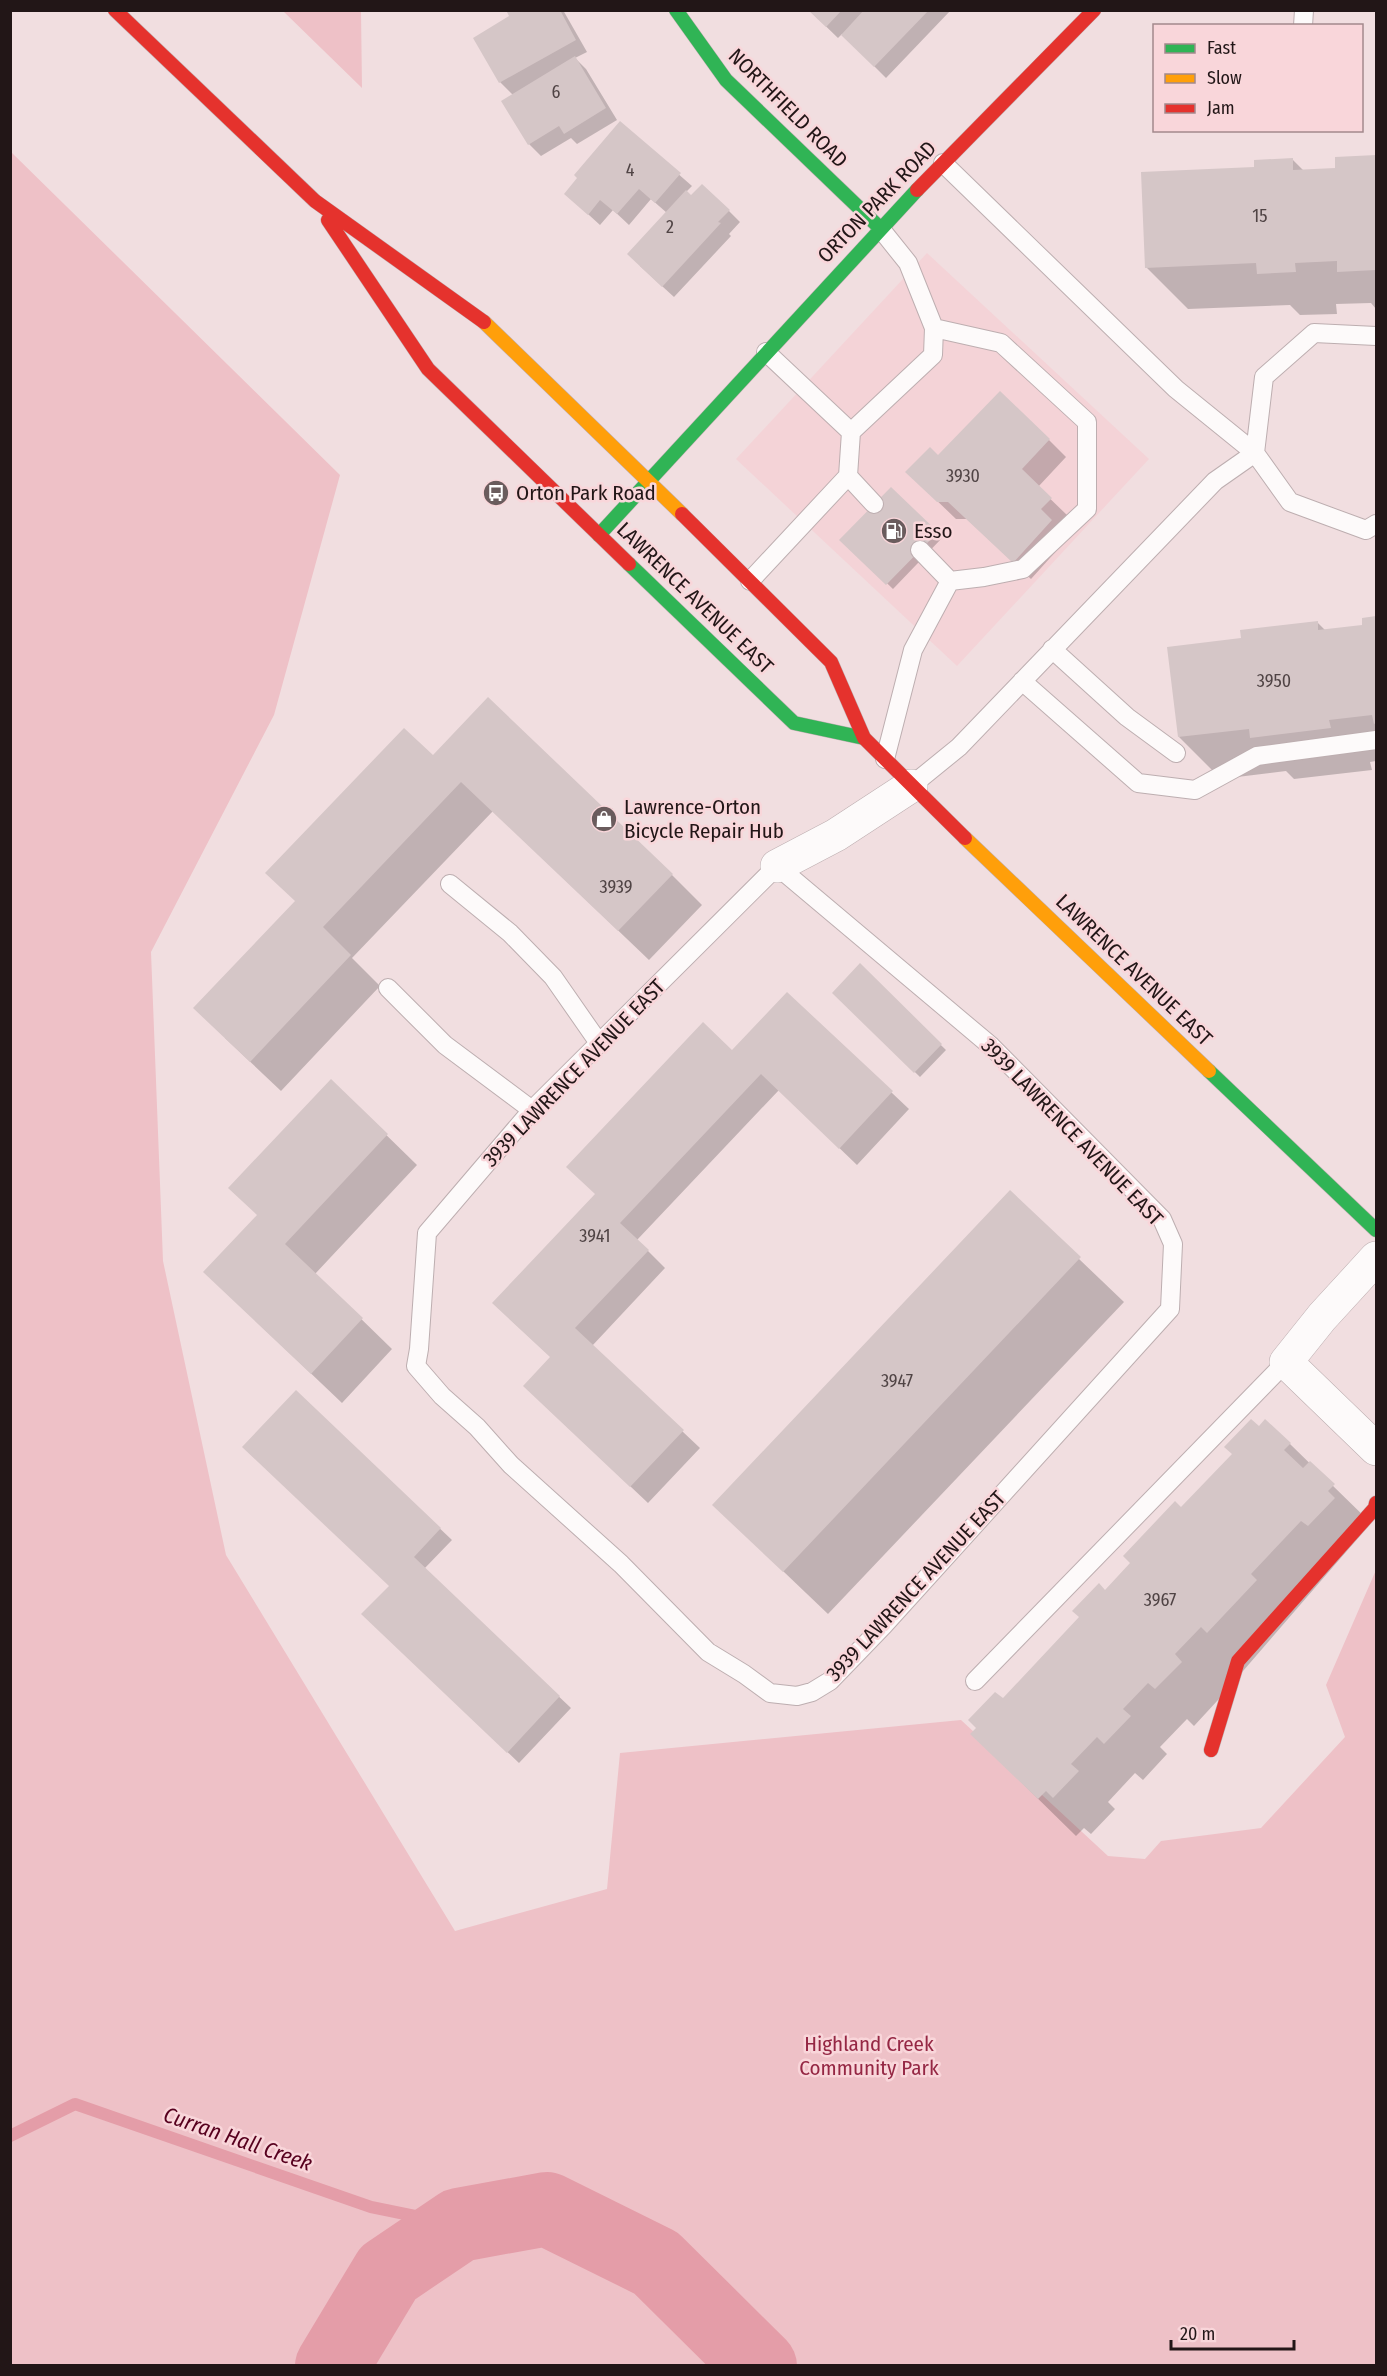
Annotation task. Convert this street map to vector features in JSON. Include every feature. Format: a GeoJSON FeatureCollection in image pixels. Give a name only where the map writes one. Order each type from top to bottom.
{"type":"FeatureCollection","features":[{"type":"Feature","properties":{"kind":"main road","name":"LAWRENCE AVENUE EAST"},"geometry":{"type":"LineString","coordinates":[[115,10],[315,201],[483,321],[831,662],[864,738],[911,786],[1377,1230]]}},
{"type":"Feature","properties":{"kind":"main road","name":"NORTHFIELD ROAD"},"geometry":{"type":"LineString","coordinates":[[676,10],[706,56],[726,80],[880,228]]}},
{"type":"Feature","properties":{"kind":"main road","name":"ORTON PARK ROAD"},"geometry":{"type":"LineString","coordinates":[[599,535],[880,228],[1094,10]]}},
{"type":"Feature","properties":{"kind":"main road","name":"LAWRENCE AVENUE EAST"},"geometry":{"type":"LineString","coordinates":[[315,201],[428,369],[795,723],[864,738]]}},
{"type":"Feature","properties":{"kind":"main road"},"geometry":{"type":"LineString","coordinates":[[1210,1750],[1238,1661],[1375,1508],[1377,1503]]}},
{"type":"Feature","properties":{"kind":"street","name":"3939 LAWRENCE AVENUE EAST"},"geometry":{"type":"LineString","coordinates":[[777,866],[836,835],[911,786]]}},
{"type":"Feature","properties":{"kind":"street"},"geometry":{"type":"LineString","coordinates":[[1377,1258],[1322,1317],[1286,1362],[1377,1449]]}},
{"type":"Feature","properties":{"kind":"lane"},"geometry":{"type":"LineString","coordinates":[[943,163],[1176,389],[1255,453],[1290,501],[1366,530],[1377,524]]}},
{"type":"Feature","properties":{"kind":"lane"},"geometry":{"type":"LineString","coordinates":[[750,582],[848,476],[850,432],[933,356],[934,328],[908,263],[880,228]]}},
{"type":"Feature","properties":{"kind":"lane"},"geometry":{"type":"LineString","coordinates":[[934,328],[1001,343],[1087,422],[1087,508],[1023,569],[950,581]]}},
{"type":"Feature","properties":{"kind":"lane"},"geometry":{"type":"LineString","coordinates":[[911,786],[959,747],[1215,481],[1255,453],[1264,377],[1314,333],[1377,336]]}},
{"type":"Feature","properties":{"kind":"lane"},"geometry":{"type":"LineString","coordinates":[[766,352],[850,432]]}},
{"type":"Feature","properties":{"kind":"lane"},"geometry":{"type":"LineString","coordinates":[[848,476],[874,504]]}},
{"type":"Feature","properties":{"kind":"lane"},"geometry":{"type":"LineString","coordinates":[[920,550],[950,581]]}},
{"type":"Feature","properties":{"kind":"lane"},"geometry":{"type":"LineString","coordinates":[[885,759],[913,650],[950,581]]}},
{"type":"Feature","properties":{"kind":"lane"},"geometry":{"type":"LineString","coordinates":[[1053,649],[1127,717],[1176,753]]}},
{"type":"Feature","properties":{"kind":"lane"},"geometry":{"type":"LineString","coordinates":[[1022,681],[1138,783],[1195,790],[1257,756],[1377,740]]}},
{"type":"Feature","properties":{"kind":"lane","name":"3939 LAWRENCE AVENUE EAST"},"geometry":{"type":"LineString","coordinates":[[777,866],[991,1046],[1162,1219],[1173,1244],[1170,1309],[884,1625],[830,1681],[812,1692],[797,1696],[770,1693],[708,1652],[621,1564],[511,1465],[477,1427],[442,1396],[416,1366],[420,1349],[427,1233],[532,1110],[777,866]]}},
{"type":"Feature","properties":{"kind":"lane"},"geometry":{"type":"LineString","coordinates":[[450,884],[510,933],[553,977],[599,1043]]}},
{"type":"Feature","properties":{"kind":"lane"},"geometry":{"type":"LineString","coordinates":[[388,988],[445,1045],[532,1110]]}},
{"type":"Feature","properties":{"kind":"lane"},"geometry":{"type":"LineString","coordinates":[[975,1681],[1286,1362]]}},
{"type":"Feature","properties":{"kind":"shaded area"},"geometry":{"type":"Polygon","coordinates":[[[927,253],[1149,459],[957,666],[736,459],[927,253]]]}},
{"type":"Feature","properties":{"kind":"green space"},"geometry":{"type":"Polygon","coordinates":[[[283,11],[361,11],[362,88],[283,11]]]}},
{"type":"Feature","properties":{"kind":"green space","name":"Highland Creek Community Park"},"geometry":{"type":"Polygon","coordinates":[[[10,151],[340,475],[274,715],[151,952],[163,1261],[226,1555],[455,1931],[607,1889],[620,1753],[961,1720],[1108,1856],[1145,1859],[1161,1841],[1261,1828],[1345,1737],[1326,1685],[1376,1570],[1376,2365],[11,2365],[10,151]]]}},
{"type":"Feature","properties":{"kind":"building"},"geometry":{"type":"Polygon","coordinates":[[[506,10],[560,10],[576,40],[499,83],[473,38],[509,16],[506,10]]]}},
{"type":"Feature","properties":{"kind":"building"},"geometry":{"type":"Polygon","coordinates":[[[808,10],[842,10],[826,27],[808,10]]]}},
{"type":"Feature","properties":{"kind":"building"},"geometry":{"type":"Polygon","coordinates":[[[864,10],[929,10],[874,67],[841,35],[864,10]]]}},
{"type":"Feature","properties":{"kind":"building"},"geometry":{"type":"Polygon","coordinates":[[[575,56],[606,108],[564,134],[559,126],[528,145],[501,101],[575,56]]]}},
{"type":"Feature","properties":{"kind":"building"},"geometry":{"type":"Polygon","coordinates":[[[620,121],[681,173],[655,203],[639,189],[617,214],[600,200],[588,215],[564,194],[577,178],[574,175],[620,121]]]}},
{"type":"Feature","properties":{"kind":"building"},"geometry":{"type":"Polygon","coordinates":[[[1376,155],[1376,270],[1337,272],[1337,261],[1295,263],[1296,272],[1257,274],[1256,263],[1145,268],[1141,172],[1254,167],[1254,160],[1293,158],[1293,170],[1335,168],[1335,157],[1376,155]]]}},
{"type":"Feature","properties":{"kind":"building"},"geometry":{"type":"Polygon","coordinates":[[[702,184],[730,210],[718,222],[721,223],[662,287],[627,254],[686,190],[691,195],[702,184]]]}},
{"type":"Feature","properties":{"kind":"building"},"geometry":{"type":"Polygon","coordinates":[[[1000,391],[1050,439],[1022,469],[1052,498],[1041,509],[1052,520],[1013,563],[948,502],[937,502],[905,472],[930,447],[938,455],[1000,391]]]}},
{"type":"Feature","properties":{"kind":"building"},"geometry":{"type":"Polygon","coordinates":[[[891,487],[938,532],[886,585],[839,540],[891,487]]]}},
{"type":"Feature","properties":{"kind":"building"},"geometry":{"type":"Polygon","coordinates":[[[1376,616],[1376,723],[1374,724],[1372,715],[1329,720],[1331,728],[1250,738],[1249,729],[1178,737],[1167,647],[1241,638],[1240,630],[1318,621],[1318,630],[1362,625],[1362,618],[1376,616]]]}},
{"type":"Feature","properties":{"kind":"building"},"geometry":{"type":"Polygon","coordinates":[[[488,697],[673,874],[618,931],[461,782],[323,927],[351,955],[250,1062],[193,1008],[295,901],[265,873],[404,728],[433,755],[488,697]]]}},
{"type":"Feature","properties":{"kind":"building"},"geometry":{"type":"Polygon","coordinates":[[[860,963],[942,1044],[914,1073],[832,993],[860,963]]]}},
{"type":"Feature","properties":{"kind":"building"},"geometry":{"type":"Polygon","coordinates":[[[787,992],[893,1091],[839,1149],[761,1074],[620,1223],[649,1250],[575,1328],[684,1430],[630,1487],[523,1386],[550,1357],[492,1303],[595,1194],[566,1167],[703,1022],[732,1050],[787,992]]]}},
{"type":"Feature","properties":{"kind":"building"},"geometry":{"type":"Polygon","coordinates":[[[331,1079],[388,1134],[285,1244],[363,1318],[311,1374],[203,1272],[257,1215],[228,1188],[331,1079]]]}},
{"type":"Feature","properties":{"kind":"building"},"geometry":{"type":"Polygon","coordinates":[[[1010,1190],[1081,1257],[783,1572],[712,1505],[1010,1190]]]}},
{"type":"Feature","properties":{"kind":"building"},"geometry":{"type":"Polygon","coordinates":[[[296,1390],[441,1528],[414,1557],[560,1696],[507,1753],[361,1614],[389,1586],[242,1447],[296,1390]]]}},
{"type":"Feature","properties":{"kind":"building"},"geometry":{"type":"Polygon","coordinates":[[[1251,1419],[1259,1426],[1265,1419],[1291,1443],[1284,1450],[1303,1468],[1310,1461],[1335,1484],[1328,1491],[1335,1498],[1308,1526],[1301,1521],[1251,1574],[1257,1580],[1207,1633],[1201,1627],[1175,1654],[1182,1662],[1155,1689],[1148,1683],[1123,1709],[1131,1716],[1104,1744],[1097,1737],[1071,1764],[1079,1771],[1053,1798],[1046,1791],[1038,1799],[970,1734],[976,1728],[968,1720],[995,1692],[1003,1698],[1079,1617],[1072,1611],[1099,1583],[1105,1590],[1130,1563],[1123,1556],[1175,1501],[1181,1507],[1232,1454],[1224,1447],[1251,1419]]]}},
{"type":"Feature","properties":{"kind":"waterway","name":"Curran Hall Creek"},"geometry":{"type":"LineString","coordinates":[[10,2136],[75,2104],[371,2207],[459,2225]]}},
{"type":"Feature","properties":{"kind":"waterway"},"geometry":{"type":"LineString","coordinates":[[332,2366],[388,2273],[459,2225],[547,2209],[656,2263],[760,2366]]}},
{"type":"Feature","properties":{"kind":"traffic: fast"},"geometry":{"type":"LineString","coordinates":[[676,10],[726,80],[880,228]]}},
{"type":"Feature","properties":{"kind":"traffic: fast"},"geometry":{"type":"LineString","coordinates":[[599,535],[917,190]]}},
{"type":"Feature","properties":{"kind":"traffic: fast"},"geometry":{"type":"LineString","coordinates":[[629,564],[794,723],[864,738]]}},
{"type":"Feature","properties":{"kind":"traffic: fast"},"geometry":{"type":"LineString","coordinates":[[1209,1071],[1376,1230]]}},
{"type":"Feature","properties":{"kind":"traffic: slow"},"geometry":{"type":"LineString","coordinates":[[484,322],[682,514]]}},
{"type":"Feature","properties":{"kind":"traffic: slow"},"geometry":{"type":"LineString","coordinates":[[965,838],[1209,1071]]}},
{"type":"Feature","properties":{"kind":"traffic: jam"},"geometry":{"type":"LineString","coordinates":[[115,10],[315,201],[484,322]]}},
{"type":"Feature","properties":{"kind":"traffic: jam"},"geometry":{"type":"LineString","coordinates":[[917,190],[1094,10]]}},
{"type":"Feature","properties":{"kind":"traffic: jam"},"geometry":{"type":"LineString","coordinates":[[328,220],[428,369],[629,564]]}},
{"type":"Feature","properties":{"kind":"traffic: jam"},"geometry":{"type":"LineString","coordinates":[[682,514],[831,662],[864,738],[965,838]]}},
{"type":"Feature","properties":{"kind":"traffic: jam"},"geometry":{"type":"LineString","coordinates":[[1211,1750],[1238,1661],[1375,1508],[1376,1503]]}},
{"type":"Feature","properties":{"kind":"place","name":"Orton Park Road"},"geometry":{"type":"Point","coordinates":[496,493]}},
{"type":"Feature","properties":{"kind":"place","name":"Esso"},"geometry":{"type":"Point","coordinates":[894,531]}},
{"type":"Feature","properties":{"kind":"place","name":"Lawrence-Orton Bicycle Repair Hub"},"geometry":{"type":"Point","coordinates":[604,819]}}]}
